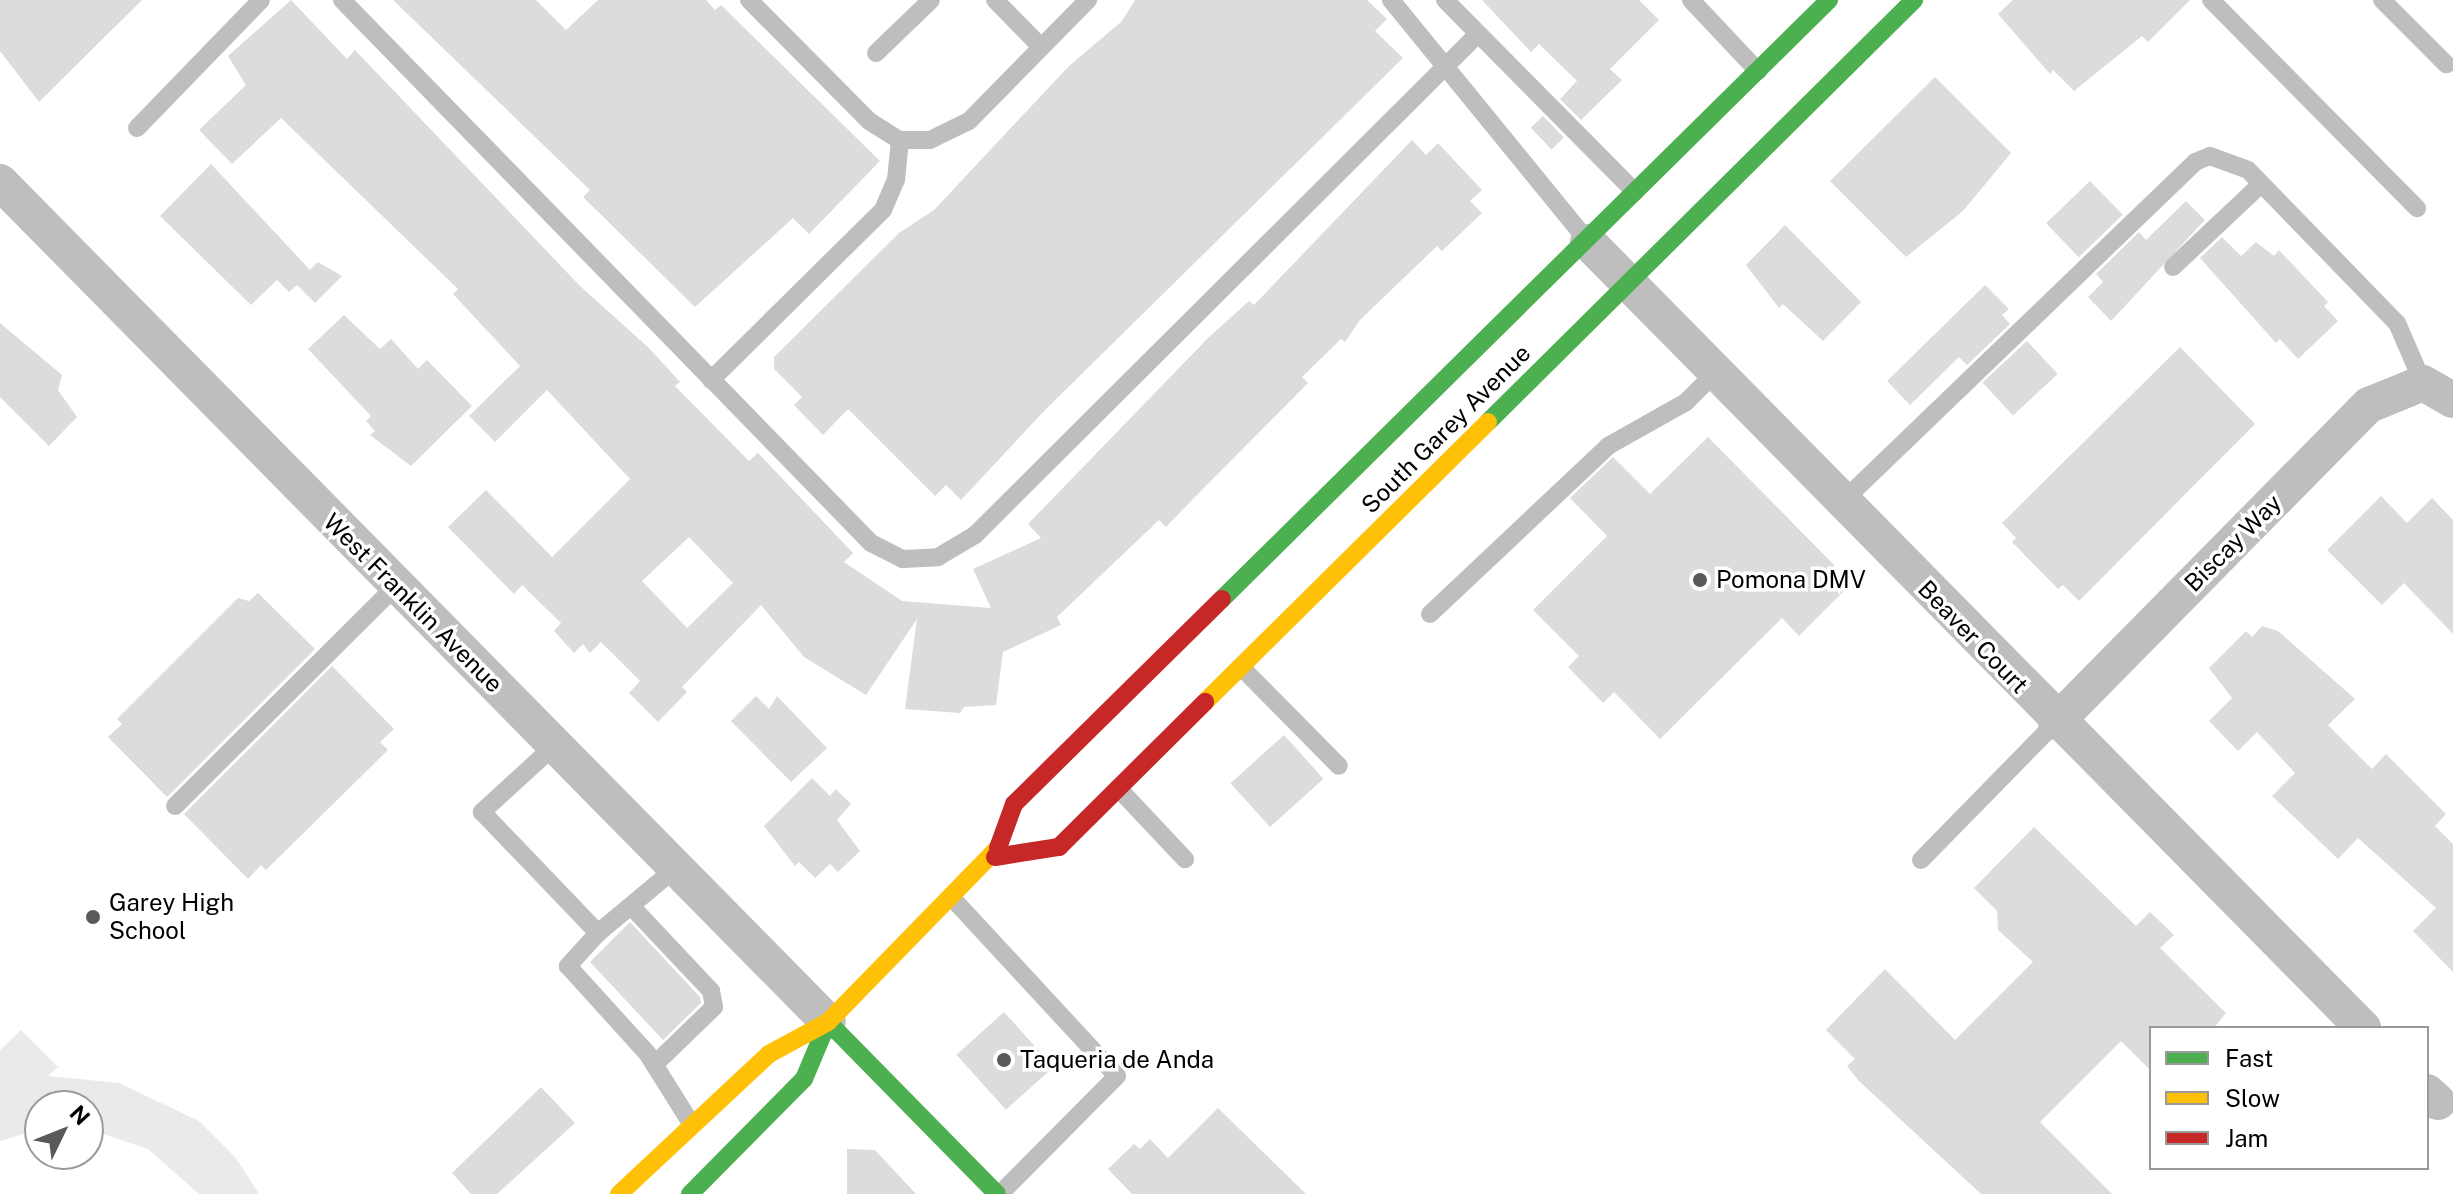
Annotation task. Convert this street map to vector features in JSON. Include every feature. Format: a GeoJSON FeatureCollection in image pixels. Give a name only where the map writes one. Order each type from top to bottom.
{"type":"FeatureCollection","features":[{"type":"Feature","properties":{"kind":"main road","name":"South Garey Avenue"},"geometry":{"type":"LineString","coordinates":[[619,1194],[769,1054],[828,1022],[953,899],[995,857],[1014,804],[1637,194],[1829,0]]}},
{"type":"Feature","properties":{"kind":"main road","name":"South Garey Avenue"},"geometry":{"type":"LineString","coordinates":[[995,857],[1059,847],[1914,0]]}},
{"type":"Feature","properties":{"kind":"main road","name":"South Garey Avenue"},"geometry":{"type":"LineString","coordinates":[[690,1194],[804,1079],[828,1022]]}},
{"type":"Feature","properties":{"kind":"main road"},"geometry":{"type":"LineString","coordinates":[[828,1022],[998,1194]]}},
{"type":"Feature","properties":{"kind":"street","name":"West Franklin Avenue"},"geometry":{"type":"LineString","coordinates":[[0,182],[828,1022]]}},
{"type":"Feature","properties":{"kind":"street","name":"Beaver Court"},"geometry":{"type":"LineString","coordinates":[[1588,242],[2056,722],[2361,1026]]}},
{"type":"Feature","properties":{"kind":"street","name":"Biscay Way"},"geometry":{"type":"LineString","coordinates":[[2056,722],[2369,405],[2438,392]]}},
{"type":"Feature","properties":{"kind":"lane"},"geometry":{"type":"LineString","coordinates":[[137,128],[261,0]]}},
{"type":"Feature","properties":{"kind":"lane"},"geometry":{"type":"LineString","coordinates":[[342,0],[871,543],[903,559],[938,557],[975,535],[1478,34]]}},
{"type":"Feature","properties":{"kind":"lane"},"geometry":{"type":"LineString","coordinates":[[749,0],[869,121],[900,140],[930,140],[969,121],[1088,0]]}},
{"type":"Feature","properties":{"kind":"lane"},"geometry":{"type":"LineString","coordinates":[[876,53],[931,0]]}},
{"type":"Feature","properties":{"kind":"lane"},"geometry":{"type":"LineString","coordinates":[[995,0],[1041,47]]}},
{"type":"Feature","properties":{"kind":"lane"},"geometry":{"type":"LineString","coordinates":[[1391,0],[1442,69],[1588,242]]}},
{"type":"Feature","properties":{"kind":"lane"},"geometry":{"type":"LineString","coordinates":[[1445,0],[1637,194]]}},
{"type":"Feature","properties":{"kind":"lane"},"geometry":{"type":"LineString","coordinates":[[1691,0],[1758,72]]}},
{"type":"Feature","properties":{"kind":"lane"},"geometry":{"type":"LineString","coordinates":[[2211,0],[2417,208]]}},
{"type":"Feature","properties":{"kind":"lane"},"geometry":{"type":"LineString","coordinates":[[2382,0],[2446,64]]}},
{"type":"Feature","properties":{"kind":"lane"},"geometry":{"type":"LineString","coordinates":[[711,380],[883,210],[896,180],[900,140]]}},
{"type":"Feature","properties":{"kind":"lane"},"geometry":{"type":"LineString","coordinates":[[1842,502],[2195,162],[2229,159],[2261,184],[2397,323],[2438,392]]}},
{"type":"Feature","properties":{"kind":"lane"},"geometry":{"type":"LineString","coordinates":[[2173,267],[2261,184]]}},
{"type":"Feature","properties":{"kind":"lane"},"geometry":{"type":"LineString","coordinates":[[1430,614],[1608,446],[1686,402],[1716,372]]}},
{"type":"Feature","properties":{"kind":"lane"},"geometry":{"type":"LineString","coordinates":[[175,806],[396,586]]}},
{"type":"Feature","properties":{"kind":"lane"},"geometry":{"type":"LineString","coordinates":[[1241,667],[1339,766]]}},
{"type":"Feature","properties":{"kind":"lane"},"geometry":{"type":"LineString","coordinates":[[1921,860],[2056,722]]}},
{"type":"Feature","properties":{"kind":"lane"},"geometry":{"type":"LineString","coordinates":[[554,746],[482,812],[598,933]]}},
{"type":"Feature","properties":{"kind":"lane"},"geometry":{"type":"LineString","coordinates":[[1118,788],[1185,859]]}},
{"type":"Feature","properties":{"kind":"lane"},"geometry":{"type":"LineString","coordinates":[[676,868],[598,933],[568,966],[654,1065],[692,1125]]}},
{"type":"Feature","properties":{"kind":"lane"},"geometry":{"type":"LineString","coordinates":[[953,899],[1117,1076],[998,1194]]}},
{"type":"Feature","properties":{"kind":"lane"},"geometry":{"type":"LineString","coordinates":[[631,906],[711,991],[714,1007],[654,1065]]}},
{"type":"Feature","properties":{"kind":"shaded area"},"geometry":{"type":"Polygon","coordinates":[[[21,1030],[58,1067],[48,1076],[119,1083],[199,1121],[236,1158],[259,1194],[199,1194],[148,1149],[104,1134],[104,1090],[24,1090],[24,1134],[0,1141],[0,1050],[21,1030]]]}},
{"type":"Feature","properties":{"kind":"building"},"geometry":{"type":"Polygon","coordinates":[[[0,0],[142,0],[39,102],[0,51],[0,0]]]}},
{"type":"Feature","properties":{"kind":"building"},"geometry":{"type":"Polygon","coordinates":[[[291,0],[347,59],[355,50],[580,286],[650,349],[680,382],[675,386],[749,461],[758,453],[853,553],[844,562],[902,601],[991,608],[973,569],[1041,538],[1028,524],[1209,337],[1249,301],[1254,305],[1412,140],[1426,155],[1438,143],[1482,190],[1470,201],[1482,213],[1442,251],[1437,246],[1360,320],[1345,342],[1341,339],[1302,377],[1308,383],[1166,527],[1159,520],[1057,617],[1061,625],[1003,652],[996,705],[964,707],[960,713],[905,709],[917,619],[866,695],[804,657],[761,605],[682,687],[687,692],[658,722],[629,693],[640,681],[601,642],[590,653],[583,644],[574,653],[554,631],[561,623],[522,585],[514,594],[448,527],[486,490],[552,557],[630,479],[547,390],[495,442],[469,416],[520,366],[453,294],[458,289],[281,118],[232,164],[199,130],[246,85],[228,56],[291,0]],[[689,537],[642,581],[687,628],[733,583],[689,537]]]}},
{"type":"Feature","properties":{"kind":"building"},"geometry":{"type":"Polygon","coordinates":[[[393,0],[536,0],[566,30],[598,0],[706,0],[715,10],[721,5],[880,161],[809,234],[793,218],[695,307],[583,197],[590,190],[393,0]]]}},
{"type":"Feature","properties":{"kind":"building"},"geometry":{"type":"Polygon","coordinates":[[[1135,0],[1367,0],[1387,19],[1375,31],[1403,58],[1044,411],[961,500],[946,485],[935,496],[848,409],[823,435],[794,405],[802,397],[774,369],[774,357],[899,233],[934,210],[1068,67],[1122,21],[1135,0]]]}},
{"type":"Feature","properties":{"kind":"building"},"geometry":{"type":"Polygon","coordinates":[[[1482,0],[1639,0],[1659,20],[1610,69],[1622,80],[1581,120],[1560,99],[1577,81],[1539,44],[1531,52],[1482,0]]]}},
{"type":"Feature","properties":{"kind":"building"},"geometry":{"type":"Polygon","coordinates":[[[2013,0],[2190,0],[2148,42],[2142,36],[2074,91],[2053,70],[2050,74],[1998,14],[2013,0]]]}},
{"type":"Feature","properties":{"kind":"building"},"geometry":{"type":"Polygon","coordinates":[[[1935,77],[2011,153],[1963,211],[1906,257],[1830,181],[1935,77]]]}},
{"type":"Feature","properties":{"kind":"building"},"geometry":{"type":"Polygon","coordinates":[[[1543,116],[1564,138],[1552,149],[1531,128],[1543,116]]]}},
{"type":"Feature","properties":{"kind":"building"},"geometry":{"type":"Polygon","coordinates":[[[211,164],[310,270],[318,262],[342,276],[315,303],[297,285],[289,292],[277,280],[251,305],[160,216],[211,164]]]}},
{"type":"Feature","properties":{"kind":"building"},"geometry":{"type":"Polygon","coordinates":[[[2090,181],[2123,215],[2079,257],[2046,223],[2090,181]]]}},
{"type":"Feature","properties":{"kind":"building"},"geometry":{"type":"Polygon","coordinates":[[[2186,201],[2205,220],[2111,321],[2088,297],[2103,282],[2096,274],[2139,232],[2146,240],[2186,201]]]}},
{"type":"Feature","properties":{"kind":"building"},"geometry":{"type":"Polygon","coordinates":[[[1785,225],[1861,302],[1823,341],[1783,304],[1779,308],[1746,265],[1785,225]]]}},
{"type":"Feature","properties":{"kind":"building"},"geometry":{"type":"Polygon","coordinates":[[[2222,237],[2241,256],[2256,242],[2274,256],[2279,250],[2328,302],[2324,306],[2338,321],[2298,359],[2280,339],[2276,343],[2200,258],[2222,237]]]}},
{"type":"Feature","properties":{"kind":"building"},"geometry":{"type":"Polygon","coordinates":[[[1985,285],[2009,309],[2002,315],[2010,324],[1967,365],[1959,357],[1910,405],[1887,381],[1985,285]]]}},
{"type":"Feature","properties":{"kind":"building"},"geometry":{"type":"Polygon","coordinates":[[[344,315],[380,349],[391,339],[418,369],[427,360],[472,406],[411,466],[370,435],[375,431],[366,421],[371,416],[308,349],[344,315]]]}},
{"type":"Feature","properties":{"kind":"building"},"geometry":{"type":"Polygon","coordinates":[[[0,323],[62,375],[58,390],[77,417],[49,446],[0,397],[0,323]]]}},
{"type":"Feature","properties":{"kind":"building"},"geometry":{"type":"Polygon","coordinates":[[[2027,341],[2058,374],[2013,416],[1982,383],[2027,341]]]}},
{"type":"Feature","properties":{"kind":"building"},"geometry":{"type":"Polygon","coordinates":[[[2180,347],[2255,424],[2079,601],[2063,585],[2058,589],[2012,542],[2016,538],[2002,523],[2180,347]]]}},
{"type":"Feature","properties":{"kind":"building","name":"Pomona DMV"},"geometry":{"type":"Polygon","coordinates":[[[1708,437],[1835,566],[1829,572],[1846,589],[1799,636],[1782,618],[1660,739],[1614,692],[1603,703],[1568,667],[1579,656],[1533,610],[1607,536],[1570,498],[1613,457],[1650,494],[1708,437]]]}},
{"type":"Feature","properties":{"kind":"building"},"geometry":{"type":"Polygon","coordinates":[[[2381,496],[2407,523],[2432,498],[2453,520],[2453,634],[2404,583],[2382,605],[2327,550],[2381,496]]]}},
{"type":"Feature","properties":{"kind":"building"},"geometry":{"type":"Polygon","coordinates":[[[258,593],[315,649],[167,797],[108,737],[122,724],[117,719],[238,598],[249,601],[258,593]]]}},
{"type":"Feature","properties":{"kind":"building"},"geometry":{"type":"Polygon","coordinates":[[[2262,626],[2278,631],[2355,699],[2328,725],[2372,769],[2386,754],[2446,814],[2435,826],[2453,844],[2453,972],[2413,931],[2436,908],[2358,838],[2338,859],[2272,796],[2295,773],[2257,732],[2238,751],[2209,721],[2232,698],[2209,668],[2246,631],[2252,637],[2262,626]]]}},
{"type":"Feature","properties":{"kind":"building"},"geometry":{"type":"Polygon","coordinates":[[[332,666],[394,729],[380,742],[388,750],[266,870],[261,865],[248,879],[184,814],[332,666]]]}},
{"type":"Feature","properties":{"kind":"building"},"geometry":{"type":"Polygon","coordinates":[[[756,696],[769,709],[777,696],[827,748],[791,782],[731,721],[756,696]]]}},
{"type":"Feature","properties":{"kind":"building"},"geometry":{"type":"Polygon","coordinates":[[[1284,735],[1323,779],[1270,827],[1230,783],[1284,735]]]}},
{"type":"Feature","properties":{"kind":"building"},"geometry":{"type":"Polygon","coordinates":[[[812,778],[830,796],[836,789],[851,804],[837,820],[860,851],[838,872],[830,864],[815,878],[799,862],[795,866],[764,826],[812,778]]]}},
{"type":"Feature","properties":{"kind":"building"},"geometry":{"type":"Polygon","coordinates":[[[2034,827],[2136,926],[2150,912],[2174,935],[2160,948],[2226,1013],[2216,1026],[2149,1026],[2149,1069],[2121,1041],[2040,1122],[2112,1194],[1981,1194],[1859,1081],[1847,1066],[1855,1059],[1826,1030],[1885,969],[1955,1040],[2033,962],[1998,930],[1997,911],[1974,888],[2034,827]]]}},
{"type":"Feature","properties":{"kind":"building"},"geometry":{"type":"Polygon","coordinates":[[[630,922],[700,997],[701,1003],[663,1040],[590,962],[630,922]]]}},
{"type":"Feature","properties":{"kind":"building","name":"Taqueria de Anda"},"geometry":{"type":"Polygon","coordinates":[[[1004,1012],[1054,1067],[1006,1110],[956,1055],[1004,1012]]]}},
{"type":"Feature","properties":{"kind":"building"},"geometry":{"type":"Polygon","coordinates":[[[541,1087],[575,1123],[497,1194],[471,1194],[452,1173],[541,1087]]]}},
{"type":"Feature","properties":{"kind":"building"},"geometry":{"type":"Polygon","coordinates":[[[1218,1108],[1306,1194],[1132,1194],[1108,1169],[1134,1144],[1140,1149],[1150,1139],[1168,1158],[1218,1108]]]}},
{"type":"Feature","properties":{"kind":"building"},"geometry":{"type":"Polygon","coordinates":[[[847,1149],[875,1150],[916,1194],[847,1194],[847,1149]]]}},
{"type":"Feature","properties":{"kind":"traffic: fast"},"geometry":{"type":"LineString","coordinates":[[1222,599],[1829,0]]}},
{"type":"Feature","properties":{"kind":"traffic: fast"},"geometry":{"type":"LineString","coordinates":[[1488,422],[1914,0]]}},
{"type":"Feature","properties":{"kind":"traffic: fast"},"geometry":{"type":"LineString","coordinates":[[828,1022],[997,1194]]}},
{"type":"Feature","properties":{"kind":"traffic: fast"},"geometry":{"type":"LineString","coordinates":[[690,1194],[804,1079],[828,1022]]}},
{"type":"Feature","properties":{"kind":"traffic: slow"},"geometry":{"type":"LineString","coordinates":[[1205,702],[1488,422]]}},
{"type":"Feature","properties":{"kind":"traffic: slow"},"geometry":{"type":"LineString","coordinates":[[619,1194],[769,1054],[828,1022],[998,848]]}},
{"type":"Feature","properties":{"kind":"traffic: jam"},"geometry":{"type":"LineString","coordinates":[[998,848],[1014,804],[1222,599]]}},
{"type":"Feature","properties":{"kind":"traffic: jam"},"geometry":{"type":"LineString","coordinates":[[995,857],[1059,847],[1205,702]]}},
{"type":"Feature","properties":{"kind":"place","name":"Pomona DMV"},"geometry":{"type":"Point","coordinates":[1700,580]}},
{"type":"Feature","properties":{"kind":"place","name":"Garey High School"},"geometry":{"type":"Point","coordinates":[93,917]}},
{"type":"Feature","properties":{"kind":"place","name":"Taqueria de Anda"},"geometry":{"type":"Point","coordinates":[1004,1060]}}]}
